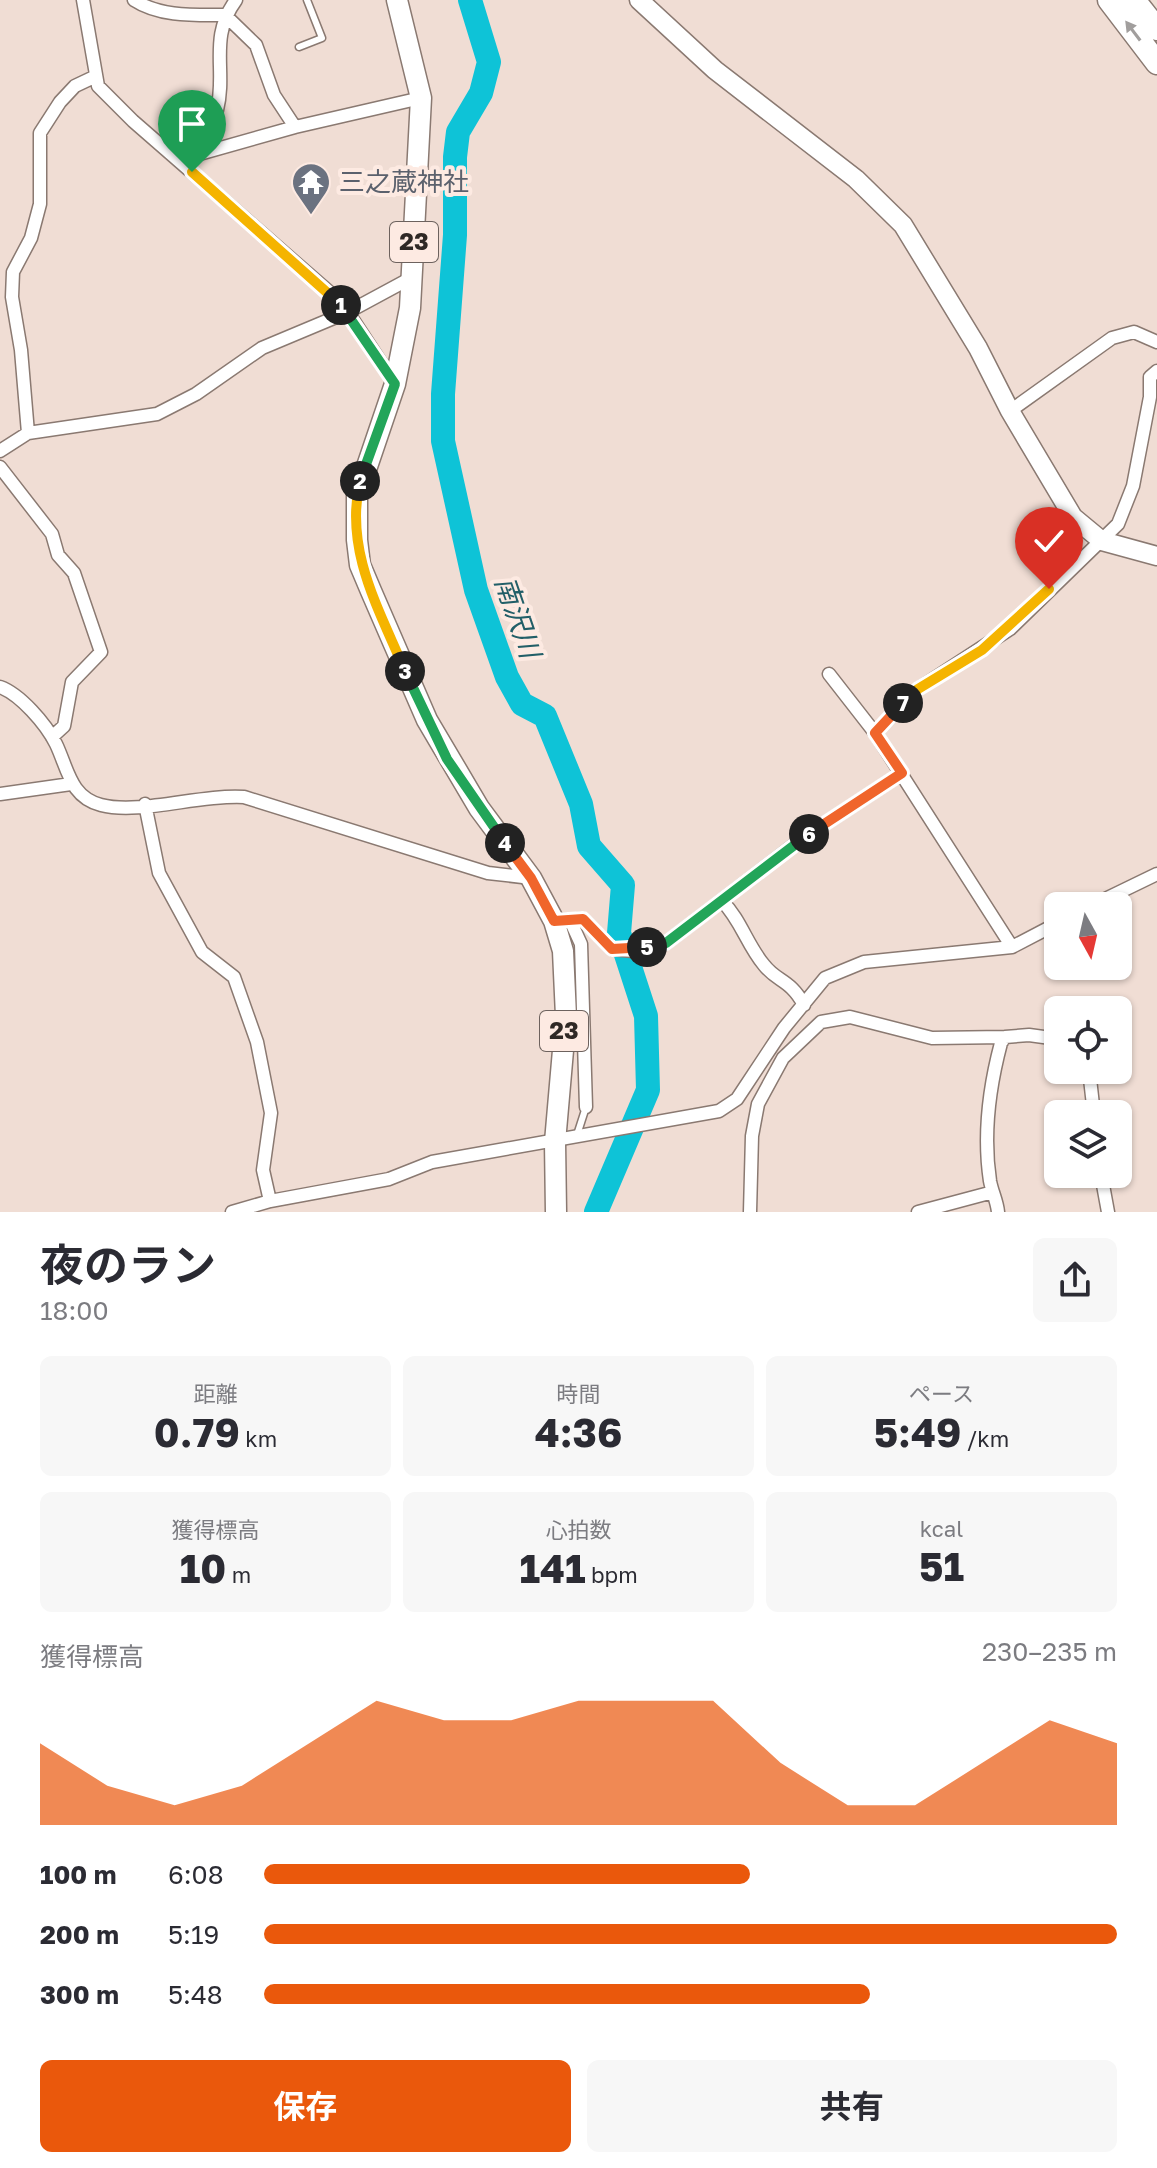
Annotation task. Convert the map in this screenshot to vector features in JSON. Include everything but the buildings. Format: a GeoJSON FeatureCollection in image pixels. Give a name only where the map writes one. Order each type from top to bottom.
{"type":"FeatureCollection","features":[{"type":"Feature","properties":{"kind":"highway"},"geometry":{"type":"LineString","coordinates":[[1109,0],[1157,63]]}},
{"type":"Feature","properties":{"kind":"highway"},"geometry":{"type":"LineString","coordinates":[[1134,0],[1157,29]]}},
{"type":"Feature","properties":{"kind":"main road","name":"23"},"geometry":{"type":"LineString","coordinates":[[397,0],[421,98],[411,278],[405,347],[357,496],[360,565],[447,759],[562,920],[566,982],[555,1142],[556,1212]]}},
{"type":"Feature","properties":{"kind":"street"},"geometry":{"type":"LineString","coordinates":[[134,0],[149,9],[174,14],[225,15],[256,45],[274,95],[295,127]]}},
{"type":"Feature","properties":{"kind":"street"},"geometry":{"type":"LineString","coordinates":[[178,160],[217,112],[218,51],[225,15],[236,0]]}},
{"type":"Feature","properties":{"kind":"street"},"geometry":{"type":"LineString","coordinates":[[639,0],[757,106],[856,179],[903,225],[983,357],[1010,411],[1073,517],[1102,541],[1157,556]]}},
{"type":"Feature","properties":{"kind":"street"},"geometry":{"type":"LineString","coordinates":[[87,2],[94,77],[98,86],[133,121],[348,312],[395,384]]}},
{"type":"Feature","properties":{"kind":"street"},"geometry":{"type":"LineString","coordinates":[[28,433],[21,350],[12,297],[13,272],[31,238],[40,204],[40,133],[68,94],[94,77]]}},
{"type":"Feature","properties":{"kind":"street"},"geometry":{"type":"LineString","coordinates":[[178,160],[295,127],[421,98]]}},
{"type":"Feature","properties":{"kind":"street"},"geometry":{"type":"LineString","coordinates":[[0,265],[17,265]]}},
{"type":"Feature","properties":{"kind":"street"},"geometry":{"type":"LineString","coordinates":[[0,451],[28,433],[157,414],[196,394],[262,348],[348,312],[411,278]]}},
{"type":"Feature","properties":{"kind":"street"},"geometry":{"type":"LineString","coordinates":[[1010,411],[1112,338],[1134,332],[1157,342]]}},
{"type":"Feature","properties":{"kind":"street"},"geometry":{"type":"LineString","coordinates":[[875,733],[918,689],[1010,629],[1118,524],[1133,486],[1150,397],[1150,377],[1157,371]]}},
{"type":"Feature","properties":{"kind":"street"},"geometry":{"type":"LineString","coordinates":[[0,467],[52,534],[58,555],[74,573],[101,652],[72,682],[64,726],[52,737]]}},
{"type":"Feature","properties":{"kind":"street"},"geometry":{"type":"LineString","coordinates":[[829,674],[902,773],[1012,947]]}},
{"type":"Feature","properties":{"kind":"street"},"geometry":{"type":"LineString","coordinates":[[0,687],[12,693],[52,737],[71,784],[83,797],[100,805],[145,804],[220,795],[244,797],[488,873],[531,878]]}},
{"type":"Feature","properties":{"kind":"street"},"geometry":{"type":"LineString","coordinates":[[562,920],[583,919],[612,949],[633,951],[666,943],[803,838],[902,773]]}},
{"type":"Feature","properties":{"kind":"street"},"geometry":{"type":"LineString","coordinates":[[0,794],[71,784]]}},
{"type":"Feature","properties":{"kind":"street"},"geometry":{"type":"LineString","coordinates":[[145,804],[159,873],[202,952],[234,977],[257,1042],[271,1113],[263,1170],[270,1201]]}},
{"type":"Feature","properties":{"kind":"street"},"geometry":{"type":"LineString","coordinates":[[1120,892],[1157,874]]}},
{"type":"Feature","properties":{"kind":"street"},"geometry":{"type":"LineString","coordinates":[[722,901],[738,917],[765,967],[788,981],[804,1005]]}},
{"type":"Feature","properties":{"kind":"street"},"geometry":{"type":"LineString","coordinates":[[562,920],[581,944],[586,1107]]}},
{"type":"Feature","properties":{"kind":"street"},"geometry":{"type":"LineString","coordinates":[[232,1212],[270,1201],[389,1179],[432,1162],[719,1111],[737,1099],[825,978],[864,962],[1012,947],[1044,930]]}},
{"type":"Feature","properties":{"kind":"street"},"geometry":{"type":"LineString","coordinates":[[750,1212],[752,1136],[766,1083],[795,1044],[821,1022],[858,1018],[932,1038],[1044,1037]]}},
{"type":"Feature","properties":{"kind":"street"},"geometry":{"type":"LineString","coordinates":[[998,1212],[993,1192],[988,1099],[1005,1037]]}},
{"type":"Feature","properties":{"kind":"street"},"geometry":{"type":"LineString","coordinates":[[754,1074],[766,1083]]}},
{"type":"Feature","properties":{"kind":"street"},"geometry":{"type":"LineString","coordinates":[[745,1088],[761,1097]]}},
{"type":"Feature","properties":{"kind":"street"},"geometry":{"type":"LineString","coordinates":[[1104,1188],[1108,1212]]}},
{"type":"Feature","properties":{"kind":"street"},"geometry":{"type":"LineString","coordinates":[[918,1212],[993,1192]]}},
{"type":"Feature","properties":{"kind":"lane"},"geometry":{"type":"LineString","coordinates":[[299,47],[322,38],[307,0]]}},
{"type":"Feature","properties":{"kind":"lane"},"geometry":{"type":"LineString","coordinates":[[576,1138],[586,1107]]}},
{"type":"Feature","properties":{"kind":"waterway","name":"南沢川"},"geometry":{"type":"LineString","coordinates":[[470,0],[489,62],[481,93],[458,132],[443,441],[476,590],[507,677],[522,704],[545,716],[581,804],[589,846],[623,885],[619,933],[646,1016],[648,1090],[596,1212]]}},
{"type":"Feature","properties":{"kind":"place","name":"三之蔵神社"},"geometry":{"type":"Point","coordinates":[311,216]}},
{"type":"Feature","properties":{"kind":"route"},"geometry":{"type":"LineString","coordinates":[[192,172],[328,291],[348,312],[395,384],[357,496],[355,516],[360,565],[447,759],[531,878],[554,921],[583,919],[612,949],[633,951],[666,943],[803,838],[902,773],[875,733],[918,689],[1010,629],[1049,589]]}}]}
